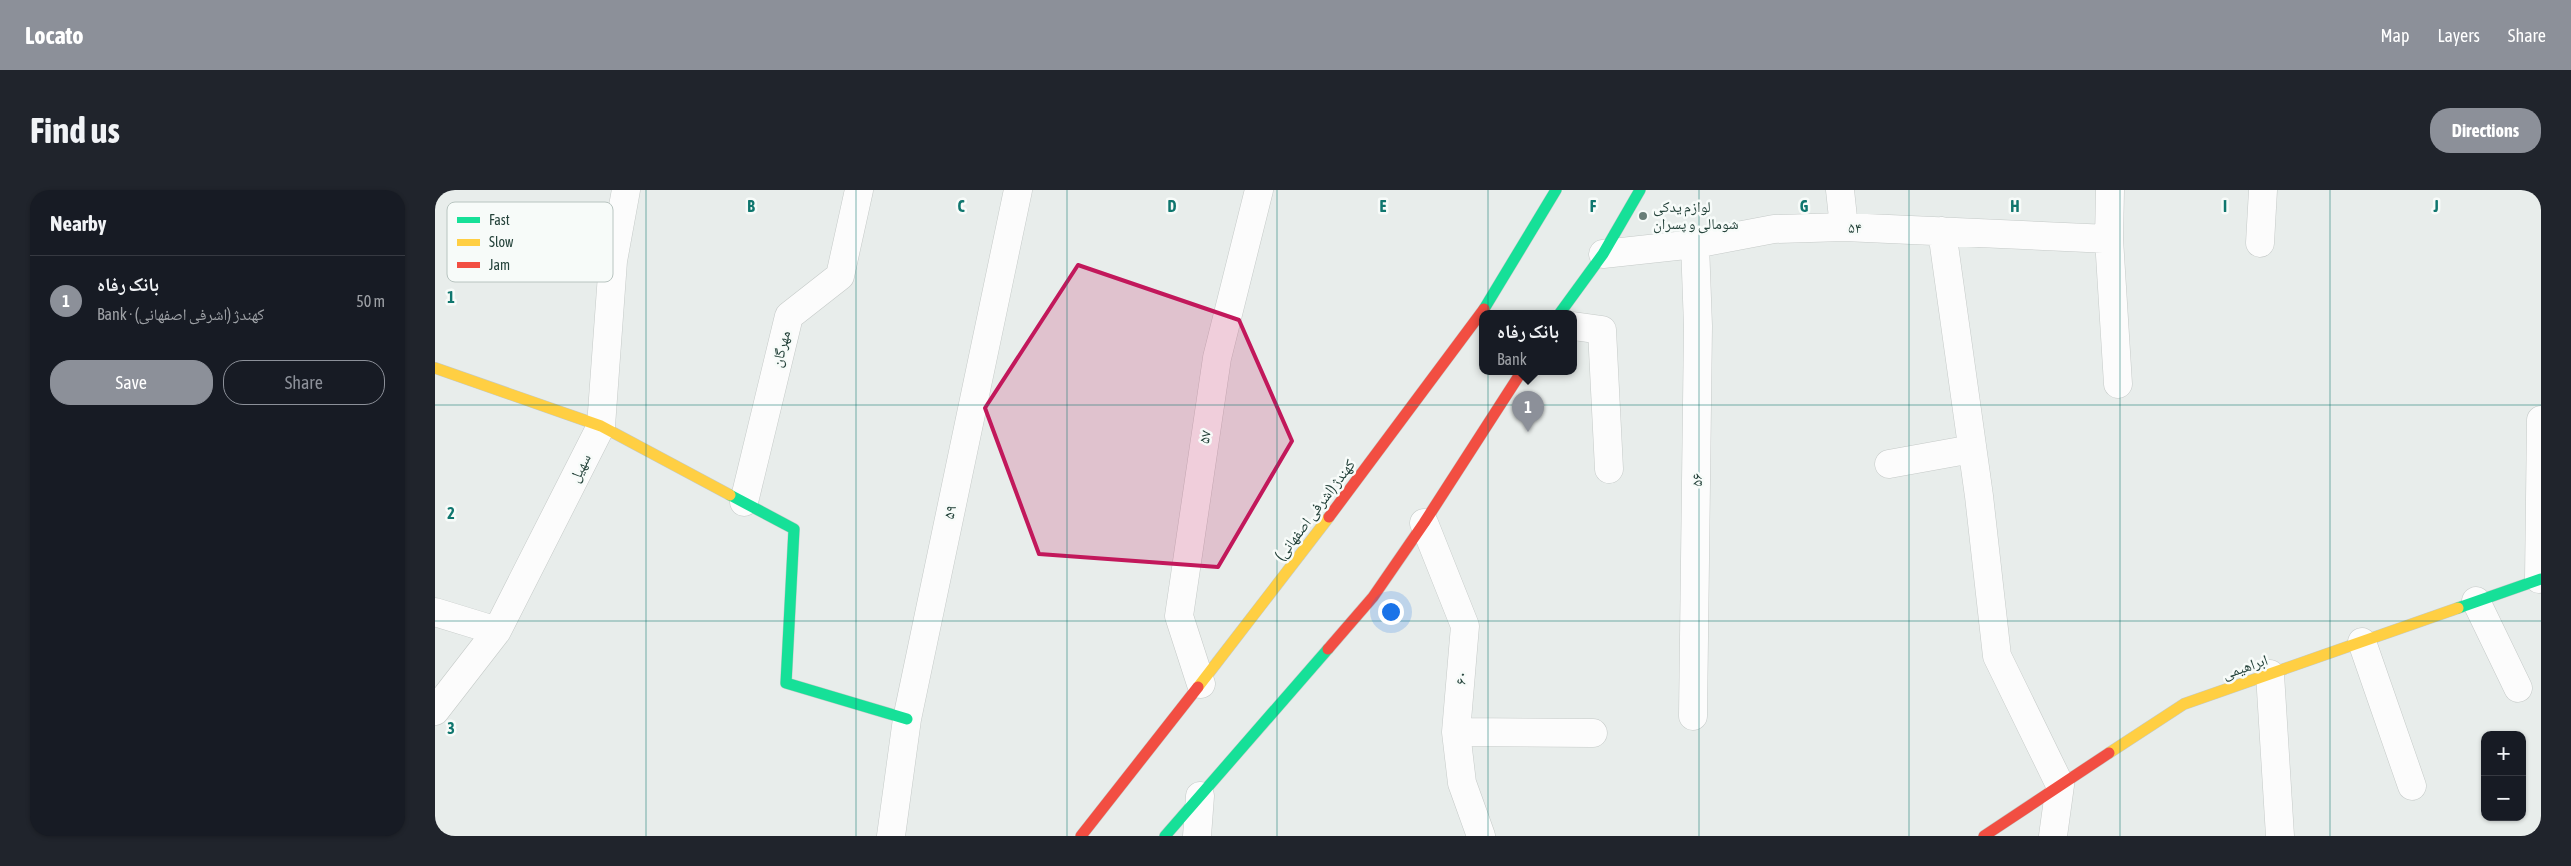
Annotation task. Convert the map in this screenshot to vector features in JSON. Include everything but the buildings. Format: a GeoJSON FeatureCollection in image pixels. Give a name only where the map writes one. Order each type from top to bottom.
{"type":"FeatureCollection","features":[{"type":"Feature","properties":{"kind":"main road","name":"کهندژ (اشرفی اصفهانی)"},"geometry":{"type":"LineString","coordinates":[[1483,310],[1556,190]]}},
{"type":"Feature","properties":{"kind":"main road"},"geometry":{"type":"LineString","coordinates":[[1562,310],[1603,254],[1640,190]]}},
{"type":"Feature","properties":{"kind":"main road","name":"کهندژ (اشرفی اصفهانی)"},"geometry":{"type":"LineString","coordinates":[[1081,836],[1201,684],[1479,315]]}},
{"type":"Feature","properties":{"kind":"main road"},"geometry":{"type":"LineString","coordinates":[[435,368],[601,426],[794,529],[786,683],[907,719]]}},
{"type":"Feature","properties":{"kind":"main road"},"geometry":{"type":"LineString","coordinates":[[1165,836],[1373,597],[1424,523],[1519,375]]}},
{"type":"Feature","properties":{"kind":"main road","name":"ابراهیمی"},"geometry":{"type":"LineString","coordinates":[[1984,836],[2183,704],[2540,579]]}},
{"type":"Feature","properties":{"kind":"street","name":"سهیل"},"geometry":{"type":"LineString","coordinates":[[613,261],[626,190]]}},
{"type":"Feature","properties":{"kind":"street","name":"مهرگان"},"geometry":{"type":"LineString","coordinates":[[744,502],[789,316],[840,276],[859,190]]}},
{"type":"Feature","properties":{"kind":"street","name":"۵۹"},"geometry":{"type":"LineString","coordinates":[[891,836],[907,719],[1018,190]]}},
{"type":"Feature","properties":{"kind":"street","name":"۵۷"},"geometry":{"type":"LineString","coordinates":[[1201,684],[1179,616],[1217,358],[1259,190]]}},
{"type":"Feature","properties":{"kind":"street"},"geometry":{"type":"LineString","coordinates":[[1839,190],[1844,227]]}},
{"type":"Feature","properties":{"kind":"street"},"geometry":{"type":"LineString","coordinates":[[2110,190],[2109,239],[2118,384]]}},
{"type":"Feature","properties":{"kind":"street"},"geometry":{"type":"LineString","coordinates":[[2260,244],[2263,190]]}},
{"type":"Feature","properties":{"kind":"street","name":"۵۴"},"geometry":{"type":"LineString","coordinates":[[1603,254],[1695,244],[1774,229],[1844,227],[2109,239]]}},
{"type":"Feature","properties":{"kind":"street"},"geometry":{"type":"LineString","coordinates":[[1942,231],[1972,449],[1997,656],[2060,785],[2053,836]]}},
{"type":"Feature","properties":{"kind":"street","name":"۵۶"},"geometry":{"type":"LineString","coordinates":[[1693,716],[1698,405],[1695,244]]}},
{"type":"Feature","properties":{"kind":"street","name":"سهیل"},"geometry":{"type":"LineString","coordinates":[[435,712],[497,630],[601,426],[611,282]]}},
{"type":"Feature","properties":{"kind":"street"},"geometry":{"type":"LineString","coordinates":[[1577,327],[1602,330],[1609,469]]}},
{"type":"Feature","properties":{"kind":"street"},"geometry":{"type":"LineString","coordinates":[[2540,579],[2541,420]]}},
{"type":"Feature","properties":{"kind":"street"},"geometry":{"type":"LineString","coordinates":[[1889,464],[1972,449]]}},
{"type":"Feature","properties":{"kind":"street","name":"۶۰"},"geometry":{"type":"LineString","coordinates":[[1424,523],[1465,626],[1456,732],[1462,783],[1481,836]]}},
{"type":"Feature","properties":{"kind":"street"},"geometry":{"type":"LineString","coordinates":[[2476,601],[2518,688]]}},
{"type":"Feature","properties":{"kind":"street"},"geometry":{"type":"LineString","coordinates":[[435,612],[497,630]]}},
{"type":"Feature","properties":{"kind":"street"},"geometry":{"type":"LineString","coordinates":[[2362,642],[2412,786]]}},
{"type":"Feature","properties":{"kind":"street"},"geometry":{"type":"LineString","coordinates":[[2270,674],[2280,836]]}},
{"type":"Feature","properties":{"kind":"street"},"geometry":{"type":"LineString","coordinates":[[1456,732],[1593,733]]}},
{"type":"Feature","properties":{"kind":"street"},"geometry":{"type":"LineString","coordinates":[[1197,836],[1200,796]]}},
{"type":"Feature","properties":{"kind":"highlighted area"},"geometry":{"type":"Polygon","coordinates":[[[1078,265],[1239,320],[1292,441],[1218,567],[1039,554],[985,408],[1078,265]]]}},
{"type":"Feature","properties":{"kind":"traffic: fast"},"geometry":{"type":"LineString","coordinates":[[1484,309],[1556,190]]}},
{"type":"Feature","properties":{"kind":"traffic: fast"},"geometry":{"type":"LineString","coordinates":[[1562,310],[1603,254],[1640,190]]}},
{"type":"Feature","properties":{"kind":"traffic: fast"},"geometry":{"type":"LineString","coordinates":[[730,495],[794,529],[786,683],[907,719]]}},
{"type":"Feature","properties":{"kind":"traffic: fast"},"geometry":{"type":"LineString","coordinates":[[2458,608],[2541,579]]}},
{"type":"Feature","properties":{"kind":"traffic: fast"},"geometry":{"type":"LineString","coordinates":[[1165,836],[1328,649]]}},
{"type":"Feature","properties":{"kind":"traffic: slow"},"geometry":{"type":"LineString","coordinates":[[435,368],[601,426],[730,495]]}},
{"type":"Feature","properties":{"kind":"traffic: slow"},"geometry":{"type":"LineString","coordinates":[[1198,687],[1329,517]]}},
{"type":"Feature","properties":{"kind":"traffic: slow"},"geometry":{"type":"LineString","coordinates":[[2109,753],[2184,704],[2458,608]]}},
{"type":"Feature","properties":{"kind":"traffic: jam"},"geometry":{"type":"LineString","coordinates":[[1329,517],[1479,316]]}},
{"type":"Feature","properties":{"kind":"traffic: jam"},"geometry":{"type":"LineString","coordinates":[[1328,649],[1373,597],[1424,523],[1519,375]]}},
{"type":"Feature","properties":{"kind":"traffic: jam"},"geometry":{"type":"LineString","coordinates":[[1081,836],[1198,687]]}},
{"type":"Feature","properties":{"kind":"traffic: jam"},"geometry":{"type":"LineString","coordinates":[[1984,836],[2109,753]]}},
{"type":"Feature","properties":{"kind":"place","name":"لوازم یدکی شومالی و پسران"},"geometry":{"type":"Point","coordinates":[1643,216]}},
{"type":"Feature","properties":{"kind":"place","name":"بانک رفاه"},"geometry":{"type":"Point","coordinates":[1528,432]}}]}
